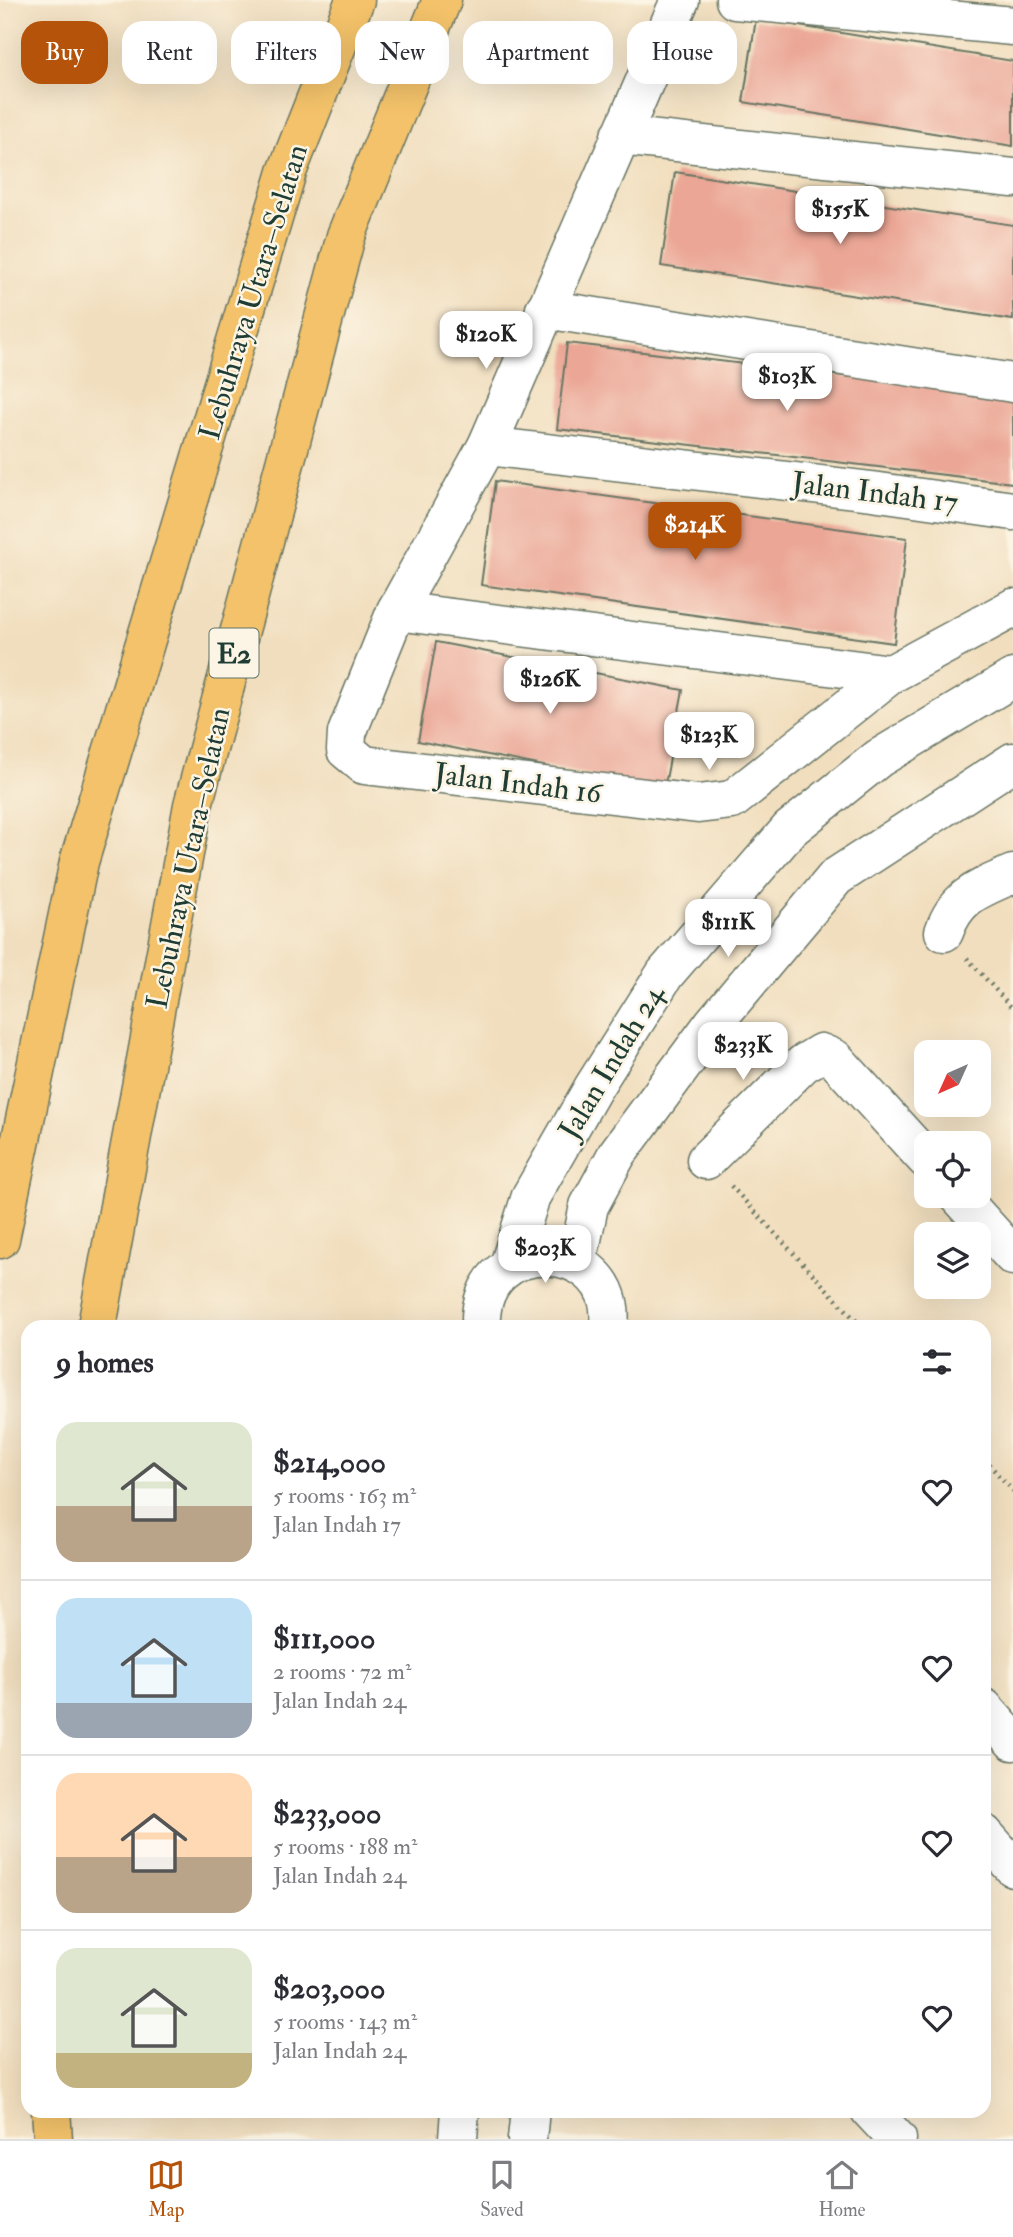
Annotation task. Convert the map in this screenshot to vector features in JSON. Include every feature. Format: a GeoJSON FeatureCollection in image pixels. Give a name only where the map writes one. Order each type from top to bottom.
{"type":"FeatureCollection","features":[{"type":"Feature","properties":{"kind":"highway","name":"Lebuhraya Utara–Selatan"},"geometry":{"type":"LineString","coordinates":[[0,1239],[79,862],[287,172],[355,0]]}},
{"type":"Feature","properties":{"kind":"highway","name":"Lebuhraya Utara–Selatan"},"geometry":{"type":"LineString","coordinates":[[98,1320],[193,805],[346,236],[442,0]]}},
{"type":"Feature","properties":{"kind":"highway"},"geometry":{"type":"LineString","coordinates":[[52,2118],[53,2139]]}},
{"type":"Feature","properties":{"kind":"street"},"geometry":{"type":"LineString","coordinates":[[680,0],[487,446],[396,611],[891,674]]}},
{"type":"Feature","properties":{"kind":"street"},"geometry":{"type":"LineString","coordinates":[[735,0],[1013,26]]}},
{"type":"Feature","properties":{"kind":"street"},"geometry":{"type":"LineString","coordinates":[[620,136],[1013,178]]}},
{"type":"Feature","properties":{"kind":"street"},"geometry":{"type":"LineString","coordinates":[[545,309],[1013,383]]}},
{"type":"Feature","properties":{"kind":"street","name":"Jalan Indah 17"},"geometry":{"type":"LineString","coordinates":[[487,446],[872,491],[1013,511]]}},
{"type":"Feature","properties":{"kind":"street","name":"Jalan Indah 16"},"geometry":{"type":"LineString","coordinates":[[396,611],[346,733],[346,750],[364,765],[698,804],[732,800],[891,674],[1013,608]]}},
{"type":"Feature","properties":{"kind":"street","name":"Jalan Indah 24"},"geometry":{"type":"LineString","coordinates":[[509,1266],[531,1196],[593,1088],[665,974],[790,829],[879,758],[1013,678]]}},
{"type":"Feature","properties":{"kind":"street","name":"Jalan Indah 24"},"geometry":{"type":"LineString","coordinates":[[577,1263],[589,1206],[618,1154],[713,1024],[836,877],[1013,762]]}},
{"type":"Feature","properties":{"kind":"street"},"geometry":{"type":"LineString","coordinates":[[944,932],[950,914],[971,893],[1013,874]]}},
{"type":"Feature","properties":{"kind":"street"},"geometry":{"type":"LineString","coordinates":[[706,1160],[803,1064],[821,1053],[835,1059],[914,1146]]}},
{"type":"Feature","properties":{"kind":"street"},"geometry":{"type":"LineString","coordinates":[[970,1208],[1013,1256]]}},
{"type":"Feature","properties":{"kind":"street"},"geometry":{"type":"LineString","coordinates":[[481,1320],[485,1295],[495,1279],[509,1266],[542,1255],[577,1263],[591,1274],[608,1304],[609,1320]]}},
{"type":"Feature","properties":{"kind":"street"},"geometry":{"type":"LineString","coordinates":[[991,1716],[1013,1741]]}},
{"type":"Feature","properties":{"kind":"street"},"geometry":{"type":"LineString","coordinates":[[991,1842],[1013,1867]]}},
{"type":"Feature","properties":{"kind":"street"},"geometry":{"type":"LineString","coordinates":[[458,2139],[459,2118]]}},
{"type":"Feature","properties":{"kind":"street"},"geometry":{"type":"LineString","coordinates":[[527,2139],[529,2118]]}},
{"type":"Feature","properties":{"kind":"street"},"geometry":{"type":"LineString","coordinates":[[877,2118],[897,2139]]}},
{"type":"Feature","properties":{"kind":"path"},"geometry":{"type":"LineString","coordinates":[[944,932],[1013,1009]]}},
{"type":"Feature","properties":{"kind":"path"},"geometry":{"type":"LineString","coordinates":[[706,1160],[855,1320]]}},
{"type":"Feature","properties":{"kind":"path"},"geometry":{"type":"LineString","coordinates":[[991,1467],[1013,1491]]}},
{"type":"Feature","properties":{"kind":"building"},"geometry":{"type":"Polygon","coordinates":[[[756,19],[1013,61],[1013,146],[743,102],[756,19]]]}},
{"type":"Feature","properties":{"kind":"building"},"geometry":{"type":"Polygon","coordinates":[[[675,172],[1013,225],[1013,320],[661,266],[675,172]]]}},
{"type":"Feature","properties":{"kind":"building"},"geometry":{"type":"Polygon","coordinates":[[[567,343],[1013,396],[1013,483],[557,429],[567,343]]]}},
{"type":"Feature","properties":{"kind":"building"},"geometry":{"type":"Polygon","coordinates":[[[495,481],[907,538],[894,643],[481,585],[495,481]]]}},
{"type":"Feature","properties":{"kind":"building"},"geometry":{"type":"Polygon","coordinates":[[[436,642],[683,690],[664,790],[418,741],[436,642]]]}}]}
